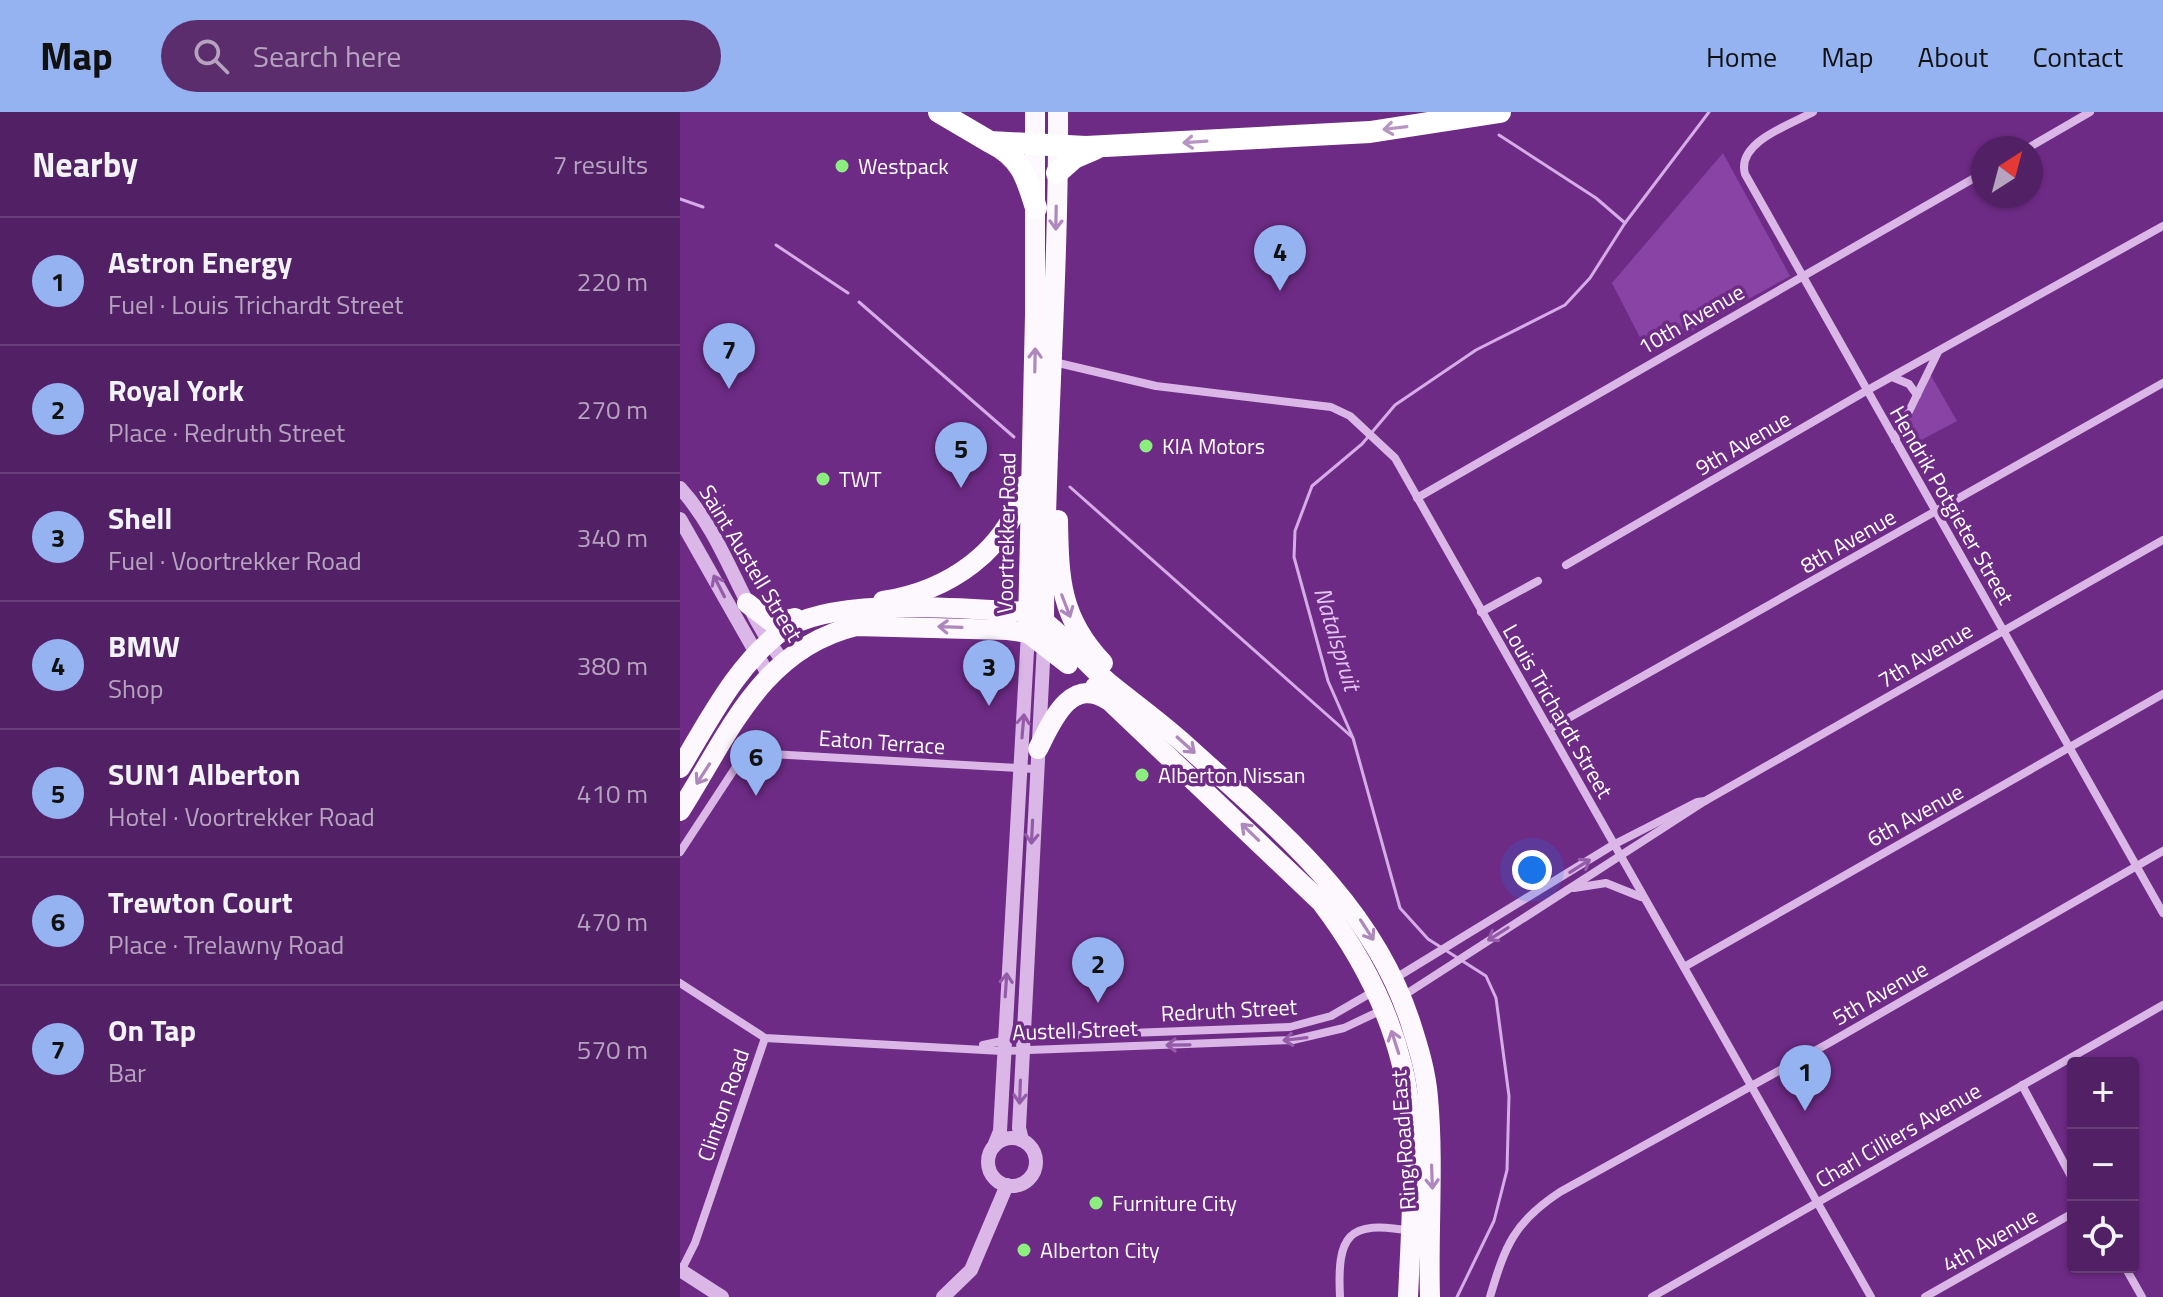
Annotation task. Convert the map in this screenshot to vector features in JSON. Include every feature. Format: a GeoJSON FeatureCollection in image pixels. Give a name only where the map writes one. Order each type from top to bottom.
{"type":"FeatureCollection","features":[{"type":"Feature","properties":{"kind":"highway"},"geometry":{"type":"LineString","coordinates":[[939,112],[1013,156],[1022,166],[1036,208]]}},
{"type":"Feature","properties":{"kind":"highway"},"geometry":{"type":"LineString","coordinates":[[990,142],[1104,146],[1370,132],[1500,112]]}},
{"type":"Feature","properties":{"kind":"highway"},"geometry":{"type":"LineString","coordinates":[[1057,173],[1079,154],[1104,146]]}},
{"type":"Feature","properties":{"kind":"main road","name":"Voortrekker Road"},"geometry":{"type":"LineString","coordinates":[[1035,112],[1057,173],[1052,494],[1036,615]]}},
{"type":"Feature","properties":{"kind":"main road","name":"Voortrekker Road"},"geometry":{"type":"LineString","coordinates":[[1036,638],[1031,470],[1036,208],[1047,146],[1058,112]]}},
{"type":"Feature","properties":{"kind":"main road"},"geometry":{"type":"LineString","coordinates":[[747,603],[773,623],[929,591],[961,574],[1005,529],[1031,470]]}},
{"type":"Feature","properties":{"kind":"main road"},"geometry":{"type":"LineString","coordinates":[[1052,494],[1059,576],[1067,610],[1086,644],[1153,715]]}},
{"type":"Feature","properties":{"kind":"main road"},"geometry":{"type":"LineString","coordinates":[[851,608],[1036,615]]}},
{"type":"Feature","properties":{"kind":"main road"},"geometry":{"type":"LineString","coordinates":[[680,768],[733,683],[763,648],[784,630],[818,613]]}},
{"type":"Feature","properties":{"kind":"main road","name":"Ring Road East"},"geometry":{"type":"LineString","coordinates":[[1036,615],[1110,684],[1153,715],[1318,867],[1365,927],[1398,988],[1421,1056],[1428,1094],[1432,1232],[1430,1292]]}},
{"type":"Feature","properties":{"kind":"main road"},"geometry":{"type":"LineString","coordinates":[[680,811],[776,667],[832,632],[856,626],[991,628],[1036,638]]}},
{"type":"Feature","properties":{"kind":"main road","name":"Ring Road East"},"geometry":{"type":"LineString","coordinates":[[1036,638],[1115,705],[1321,902],[1344,933],[1380,999],[1403,1067],[1409,1129],[1411,1231],[1408,1297]]}},
{"type":"Feature","properties":{"kind":"main road"},"geometry":{"type":"LineString","coordinates":[[1037,759],[1057,710],[1078,694],[1100,695],[1115,705]]}},
{"type":"Feature","properties":{"kind":"street","name":"Hendrik Potgieter Street"},"geometry":{"type":"LineString","coordinates":[[1813,112],[1749,150],[1742,164],[1749,183],[1804,275],[1866,391],[2163,913]]}},
{"type":"Feature","properties":{"kind":"street"},"geometry":{"type":"LineString","coordinates":[[2043,139],[2090,112]]}},
{"type":"Feature","properties":{"kind":"street","name":"10th Avenue"},"geometry":{"type":"LineString","coordinates":[[1417,498],[1971,180]]}},
{"type":"Feature","properties":{"kind":"street","name":"9th Avenue"},"geometry":{"type":"LineString","coordinates":[[1566,565],[1866,391],[2163,226]]}},
{"type":"Feature","properties":{"kind":"street"},"geometry":{"type":"LineString","coordinates":[[1895,440],[1938,352]]}},
{"type":"Feature","properties":{"kind":"street","name":"Louis Trichardt Street"},"geometry":{"type":"LineString","coordinates":[[1054,365],[1210,395],[1331,407],[1350,416],[1391,454],[1871,1297]]}},
{"type":"Feature","properties":{"kind":"street"},"geometry":{"type":"LineString","coordinates":[[1892,377],[1909,384],[1917,395]]}},
{"type":"Feature","properties":{"kind":"street","name":"8th Avenue"},"geometry":{"type":"LineString","coordinates":[[1549,729],[2163,383]]}},
{"type":"Feature","properties":{"kind":"street","name":"Saint Austell Street"},"geometry":{"type":"LineString","coordinates":[[680,488],[714,535],[747,603],[763,648]]}},
{"type":"Feature","properties":{"kind":"street","name":"Saint Austell Street"},"geometry":{"type":"LineString","coordinates":[[680,519],[776,667]]}},
{"type":"Feature","properties":{"kind":"street","name":"7th Avenue"},"geometry":{"type":"LineString","coordinates":[[1398,988],[1436,971],[1476,947],[1705,801],[2163,540]]}},
{"type":"Feature","properties":{"kind":"street"},"geometry":{"type":"LineString","coordinates":[[1481,612],[1538,581]]}},
{"type":"Feature","properties":{"kind":"street","name":"Voortrekker Road"},"geometry":{"type":"LineString","coordinates":[[1022,1140],[1019,1128],[1021,1043],[1037,759],[1036,638]]}},
{"type":"Feature","properties":{"kind":"street","name":"Voortrekker Road"},"geometry":{"type":"LineString","coordinates":[[994,1146],[1000,1131],[1002,1044],[1020,769],[1036,638]]}},
{"type":"Feature","properties":{"kind":"street","name":"6th Avenue"},"geometry":{"type":"LineString","coordinates":[[1684,967],[2163,694]]}},
{"type":"Feature","properties":{"kind":"street","name":"Eaton Terrace"},"geometry":{"type":"LineString","coordinates":[[680,852],[743,756],[753,753],[1020,769],[1037,759]]}},
{"type":"Feature","properties":{"kind":"street","name":"7th Avenue"},"geometry":{"type":"LineString","coordinates":[[1398,988],[1427,958],[1464,934],[1613,845],[1697,802],[1705,801]]}},
{"type":"Feature","properties":{"kind":"street","name":"5th Avenue"},"geometry":{"type":"LineString","coordinates":[[1490,1297],[1506,1248],[1533,1209],[2163,851]]}},
{"type":"Feature","properties":{"kind":"street"},"geometry":{"type":"LineString","coordinates":[[1567,891],[1606,883],[1626,888],[1645,900]]}},
{"type":"Feature","properties":{"kind":"street"},"geometry":{"type":"LineString","coordinates":[[1011,911],[1028,910]]}},
{"type":"Feature","properties":{"kind":"street"},"geometry":{"type":"LineString","coordinates":[[680,983],[765,1038],[980,1047],[1002,1044]]}},
{"type":"Feature","properties":{"kind":"street"},"geometry":{"type":"LineString","coordinates":[[1380,999],[1398,988]]}},
{"type":"Feature","properties":{"kind":"street"},"geometry":{"type":"LineString","coordinates":[[1380,999],[1398,988]]}},
{"type":"Feature","properties":{"kind":"street","name":"Austell Street"},"geometry":{"type":"LineString","coordinates":[[1002,1044],[1293,1040],[1344,1028],[1380,999]]}},
{"type":"Feature","properties":{"kind":"street","name":"Redruth Street"},"geometry":{"type":"LineString","coordinates":[[1021,1043],[1290,1027],[1380,999]]}},
{"type":"Feature","properties":{"kind":"street","name":"Charl Cilliers Avenue"},"geometry":{"type":"LineString","coordinates":[[1652,1297],[2163,1005]]}},
{"type":"Feature","properties":{"kind":"street","name":"Clinton Road"},"geometry":{"type":"LineString","coordinates":[[680,1271],[695,1243],[765,1038]]}},
{"type":"Feature","properties":{"kind":"street"},"geometry":{"type":"LineString","coordinates":[[2022,1085],[2067,1169]]}},
{"type":"Feature","properties":{"kind":"street"},"geometry":{"type":"LineString","coordinates":[[1012,1137],[1022,1140],[1035,1154],[1033,1174],[1017,1185],[1007,1185],[991,1174],[989,1155],[994,1146],[1012,1137]]}},
{"type":"Feature","properties":{"kind":"street"},"geometry":{"type":"LineString","coordinates":[[943,1297],[971,1270],[1007,1185]]}},
{"type":"Feature","properties":{"kind":"street","name":"4th Avenue"},"geometry":{"type":"LineString","coordinates":[[1925,1297],[2067,1216]]}},
{"type":"Feature","properties":{"kind":"street"},"geometry":{"type":"LineString","coordinates":[[1340,1297],[1338,1257],[1352,1235],[1374,1227],[1432,1232]]}},
{"type":"Feature","properties":{"kind":"street"},"geometry":{"type":"LineString","coordinates":[[680,1271],[722,1297]]}},
{"type":"Feature","properties":{"kind":"street"},"geometry":{"type":"LineString","coordinates":[[2128,1273],[2142,1297]]}},
{"type":"Feature","properties":{"kind":"shaded area"},"geometry":{"type":"Polygon","coordinates":[[[1723,153],[1790,276],[1649,355],[1612,283],[1723,153]]]}},
{"type":"Feature","properties":{"kind":"shaded area"},"geometry":{"type":"Polygon","coordinates":[[[1930,374],[1957,421],[1908,447],[1901,434],[1930,374]]]}},
{"type":"Feature","properties":{"kind":"waterway","name":"Natalspruit"},"geometry":{"type":"LineString","coordinates":[[1457,1297],[1494,1221],[1507,1170],[1509,1096],[1496,998],[1486,976],[1428,939],[1400,908],[1353,738],[1328,681],[1294,557],[1295,531],[1312,486],[1362,444],[1395,405],[1476,350],[1565,305],[1590,278],[1625,223],[1709,112]]}},
{"type":"Feature","properties":{"kind":"waterway"},"geometry":{"type":"LineString","coordinates":[[1499,135],[1596,198],[1625,223]]}},
{"type":"Feature","properties":{"kind":"waterway"},"geometry":{"type":"LineString","coordinates":[[680,199],[703,207]]}},
{"type":"Feature","properties":{"kind":"waterway"},"geometry":{"type":"LineString","coordinates":[[776,245],[848,293]]}},
{"type":"Feature","properties":{"kind":"waterway"},"geometry":{"type":"LineString","coordinates":[[859,302],[1014,437]]}},
{"type":"Feature","properties":{"kind":"waterway"},"geometry":{"type":"LineString","coordinates":[[1070,487],[1352,737]]}},
{"type":"Feature","properties":{"kind":"place","name":"Westpack"},"geometry":{"type":"Point","coordinates":[842,166]}},
{"type":"Feature","properties":{"kind":"place","name":"BMW"},"geometry":{"type":"Point","coordinates":[1280,291]}},
{"type":"Feature","properties":{"kind":"place","name":"On Tap"},"geometry":{"type":"Point","coordinates":[729,389]}},
{"type":"Feature","properties":{"kind":"place","name":"KIA Motors"},"geometry":{"type":"Point","coordinates":[1146,446]}},
{"type":"Feature","properties":{"kind":"place","name":"TWT"},"geometry":{"type":"Point","coordinates":[823,479]}},
{"type":"Feature","properties":{"kind":"place","name":"SUN1 Alberton"},"geometry":{"type":"Point","coordinates":[961,488]}},
{"type":"Feature","properties":{"kind":"place","name":"Shell"},"geometry":{"type":"Point","coordinates":[989,706]}},
{"type":"Feature","properties":{"kind":"place","name":"Alberton Nissan"},"geometry":{"type":"Point","coordinates":[1142,775]}},
{"type":"Feature","properties":{"kind":"place","name":"Trewton Court"},"geometry":{"type":"Point","coordinates":[756,796]}},
{"type":"Feature","properties":{"kind":"place","name":"Royal York"},"geometry":{"type":"Point","coordinates":[1098,1003]}},
{"type":"Feature","properties":{"kind":"place","name":"Astron Energy"},"geometry":{"type":"Point","coordinates":[1805,1111]}},
{"type":"Feature","properties":{"kind":"place","name":"Furniture City"},"geometry":{"type":"Point","coordinates":[1096,1203]}},
{"type":"Feature","properties":{"kind":"place","name":"Alberton City"},"geometry":{"type":"Point","coordinates":[1024,1250]}}]}
